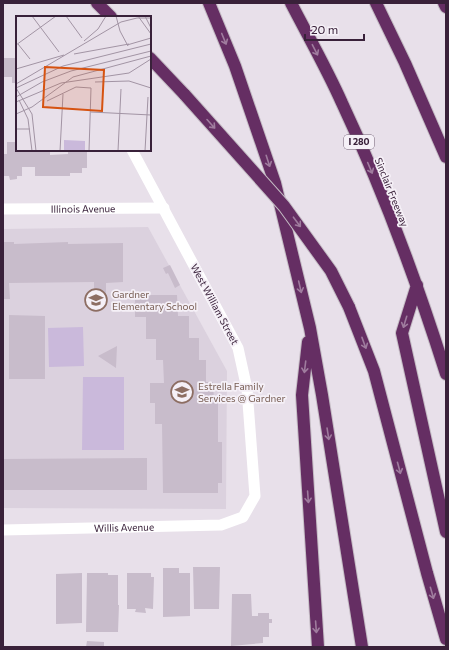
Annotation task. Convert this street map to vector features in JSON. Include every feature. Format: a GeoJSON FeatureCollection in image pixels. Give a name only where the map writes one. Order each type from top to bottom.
{"type":"FeatureCollection","features":[{"type":"Feature","properties":{"kind":"highway"},"geometry":{"type":"LineString","coordinates":[[97,3],[110,16]]}},
{"type":"Feature","properties":{"kind":"highway"},"geometry":{"type":"LineString","coordinates":[[209,3],[235,66],[274,182],[310,328],[362,647]]}},
{"type":"Feature","properties":{"kind":"highway","name":"Sinclair Freeway"},"geometry":{"type":"LineString","coordinates":[[292,3],[342,103],[416,285],[446,374]]}},
{"type":"Feature","properties":{"kind":"highway"},"geometry":{"type":"LineString","coordinates":[[376,3],[405,63],[446,157]]}},
{"type":"Feature","properties":{"kind":"highway"},"geometry":{"type":"LineString","coordinates":[[444,3],[446,7]]}},
{"type":"Feature","properties":{"kind":"highway"},"geometry":{"type":"LineString","coordinates":[[151,59],[284,206],[330,271],[349,307],[363,339],[374,371],[427,573],[446,639]]}},
{"type":"Feature","properties":{"kind":"highway"},"geometry":{"type":"LineString","coordinates":[[416,285],[402,333],[446,532]]}},
{"type":"Feature","properties":{"kind":"highway"},"geometry":{"type":"LineString","coordinates":[[310,328],[302,395],[318,647]]}},
{"type":"Feature","properties":{"kind":"street","name":"West William Street"},"geometry":{"type":"LineString","coordinates":[[133,151],[238,348],[247,389],[255,496],[243,517]]}},
{"type":"Feature","properties":{"kind":"street","name":"Illinois Avenue"},"geometry":{"type":"LineString","coordinates":[[3,209],[164,208]]}},
{"type":"Feature","properties":{"kind":"street","name":"Willis Avenue"},"geometry":{"type":"LineString","coordinates":[[3,530],[221,525],[243,517]]}},
{"type":"Feature","properties":{"kind":"shaded area","name":"Gardner Elementary School"},"geometry":{"type":"Polygon","coordinates":[[[148,227],[227,371],[226,509],[3,508],[3,229],[148,227]]]}},
{"type":"Feature","properties":{"kind":"shaded area"},"geometry":{"type":"Polygon","coordinates":[[[83,327],[84,366],[49,367],[48,328],[83,327]]]}},
{"type":"Feature","properties":{"kind":"shaded area"},"geometry":{"type":"Polygon","coordinates":[[[83,377],[124,377],[124,450],[82,450],[83,377]]]}},
{"type":"Feature","properties":{"kind":"building"},"geometry":{"type":"Polygon","coordinates":[[[3,58],[16,58],[16,83],[12,83],[12,77],[3,77],[3,58]]]}},
{"type":"Feature","properties":{"kind":"building"},"geometry":{"type":"Polygon","coordinates":[[[7,142],[16,142],[16,151],[50,151],[50,155],[68,154],[68,151],[87,151],[87,168],[82,168],[82,173],[70,173],[70,176],[35,176],[35,167],[22,167],[22,176],[17,176],[17,179],[10,180],[9,176],[3,176],[3,154],[7,154],[7,142]]]}},
{"type":"Feature","properties":{"kind":"building"},"geometry":{"type":"Polygon","coordinates":[[[3,242],[14,242],[14,244],[68,242],[68,244],[123,243],[123,282],[106,283],[106,299],[94,299],[94,282],[9,283],[10,299],[3,299],[3,242]]]}},
{"type":"Feature","properties":{"kind":"building"},"geometry":{"type":"Polygon","coordinates":[[[170,265],[180,285],[175,288],[168,273],[166,274],[163,268],[170,265]]]}},
{"type":"Feature","properties":{"kind":"building","name":"Estrella Family Services @ Gardner"},"geometry":{"type":"Polygon","coordinates":[[[135,295],[177,295],[178,316],[189,316],[189,338],[199,338],[199,360],[206,360],[206,382],[213,382],[214,402],[218,402],[218,442],[222,442],[222,483],[218,483],[218,493],[163,493],[162,424],[155,424],[155,403],[150,403],[150,383],[164,383],[163,360],[156,360],[156,339],[146,339],[146,317],[135,317],[135,295]]]}},
{"type":"Feature","properties":{"kind":"building"},"geometry":{"type":"Polygon","coordinates":[[[9,315],[45,316],[45,379],[9,379],[9,315]]]}},
{"type":"Feature","properties":{"kind":"building"},"geometry":{"type":"Polygon","coordinates":[[[117,346],[116,368],[98,356],[117,346]]]}},
{"type":"Feature","properties":{"kind":"building"},"geometry":{"type":"Polygon","coordinates":[[[147,458],[147,490],[3,490],[3,459],[147,458]]]}},
{"type":"Feature","properties":{"kind":"building"},"geometry":{"type":"Polygon","coordinates":[[[193,567],[220,567],[219,609],[194,609],[193,567]]]}},
{"type":"Feature","properties":{"kind":"building"},"geometry":{"type":"Polygon","coordinates":[[[163,568],[179,568],[179,573],[190,573],[190,616],[163,617],[163,568]]]}},
{"type":"Feature","properties":{"kind":"building"},"geometry":{"type":"Polygon","coordinates":[[[82,573],[82,623],[56,624],[56,574],[82,573]]]}},
{"type":"Feature","properties":{"kind":"building"},"geometry":{"type":"Polygon","coordinates":[[[87,573],[108,573],[108,575],[118,575],[118,632],[86,632],[87,573]]]}},
{"type":"Feature","properties":{"kind":"building"},"geometry":{"type":"Polygon","coordinates":[[[127,573],[151,573],[151,577],[154,577],[153,609],[145,608],[146,613],[135,612],[136,609],[127,609],[127,573]]]}},
{"type":"Feature","properties":{"kind":"building"},"geometry":{"type":"Polygon","coordinates":[[[232,594],[251,594],[252,616],[258,616],[258,613],[269,613],[269,619],[272,619],[272,623],[269,623],[269,637],[263,637],[263,643],[231,646],[232,594]]]}},
{"type":"Feature","properties":{"kind":"building"},"geometry":{"type":"Polygon","coordinates":[[[87,641],[104,642],[104,647],[86,647],[87,641]]]}},
{"type":"Feature","properties":{"kind":"place","name":"Gardner Elementary School"},"geometry":{"type":"Point","coordinates":[96,300]}},
{"type":"Feature","properties":{"kind":"place","name":"Estrella Family Services @ Gardner"},"geometry":{"type":"Point","coordinates":[182,392]}}]}
